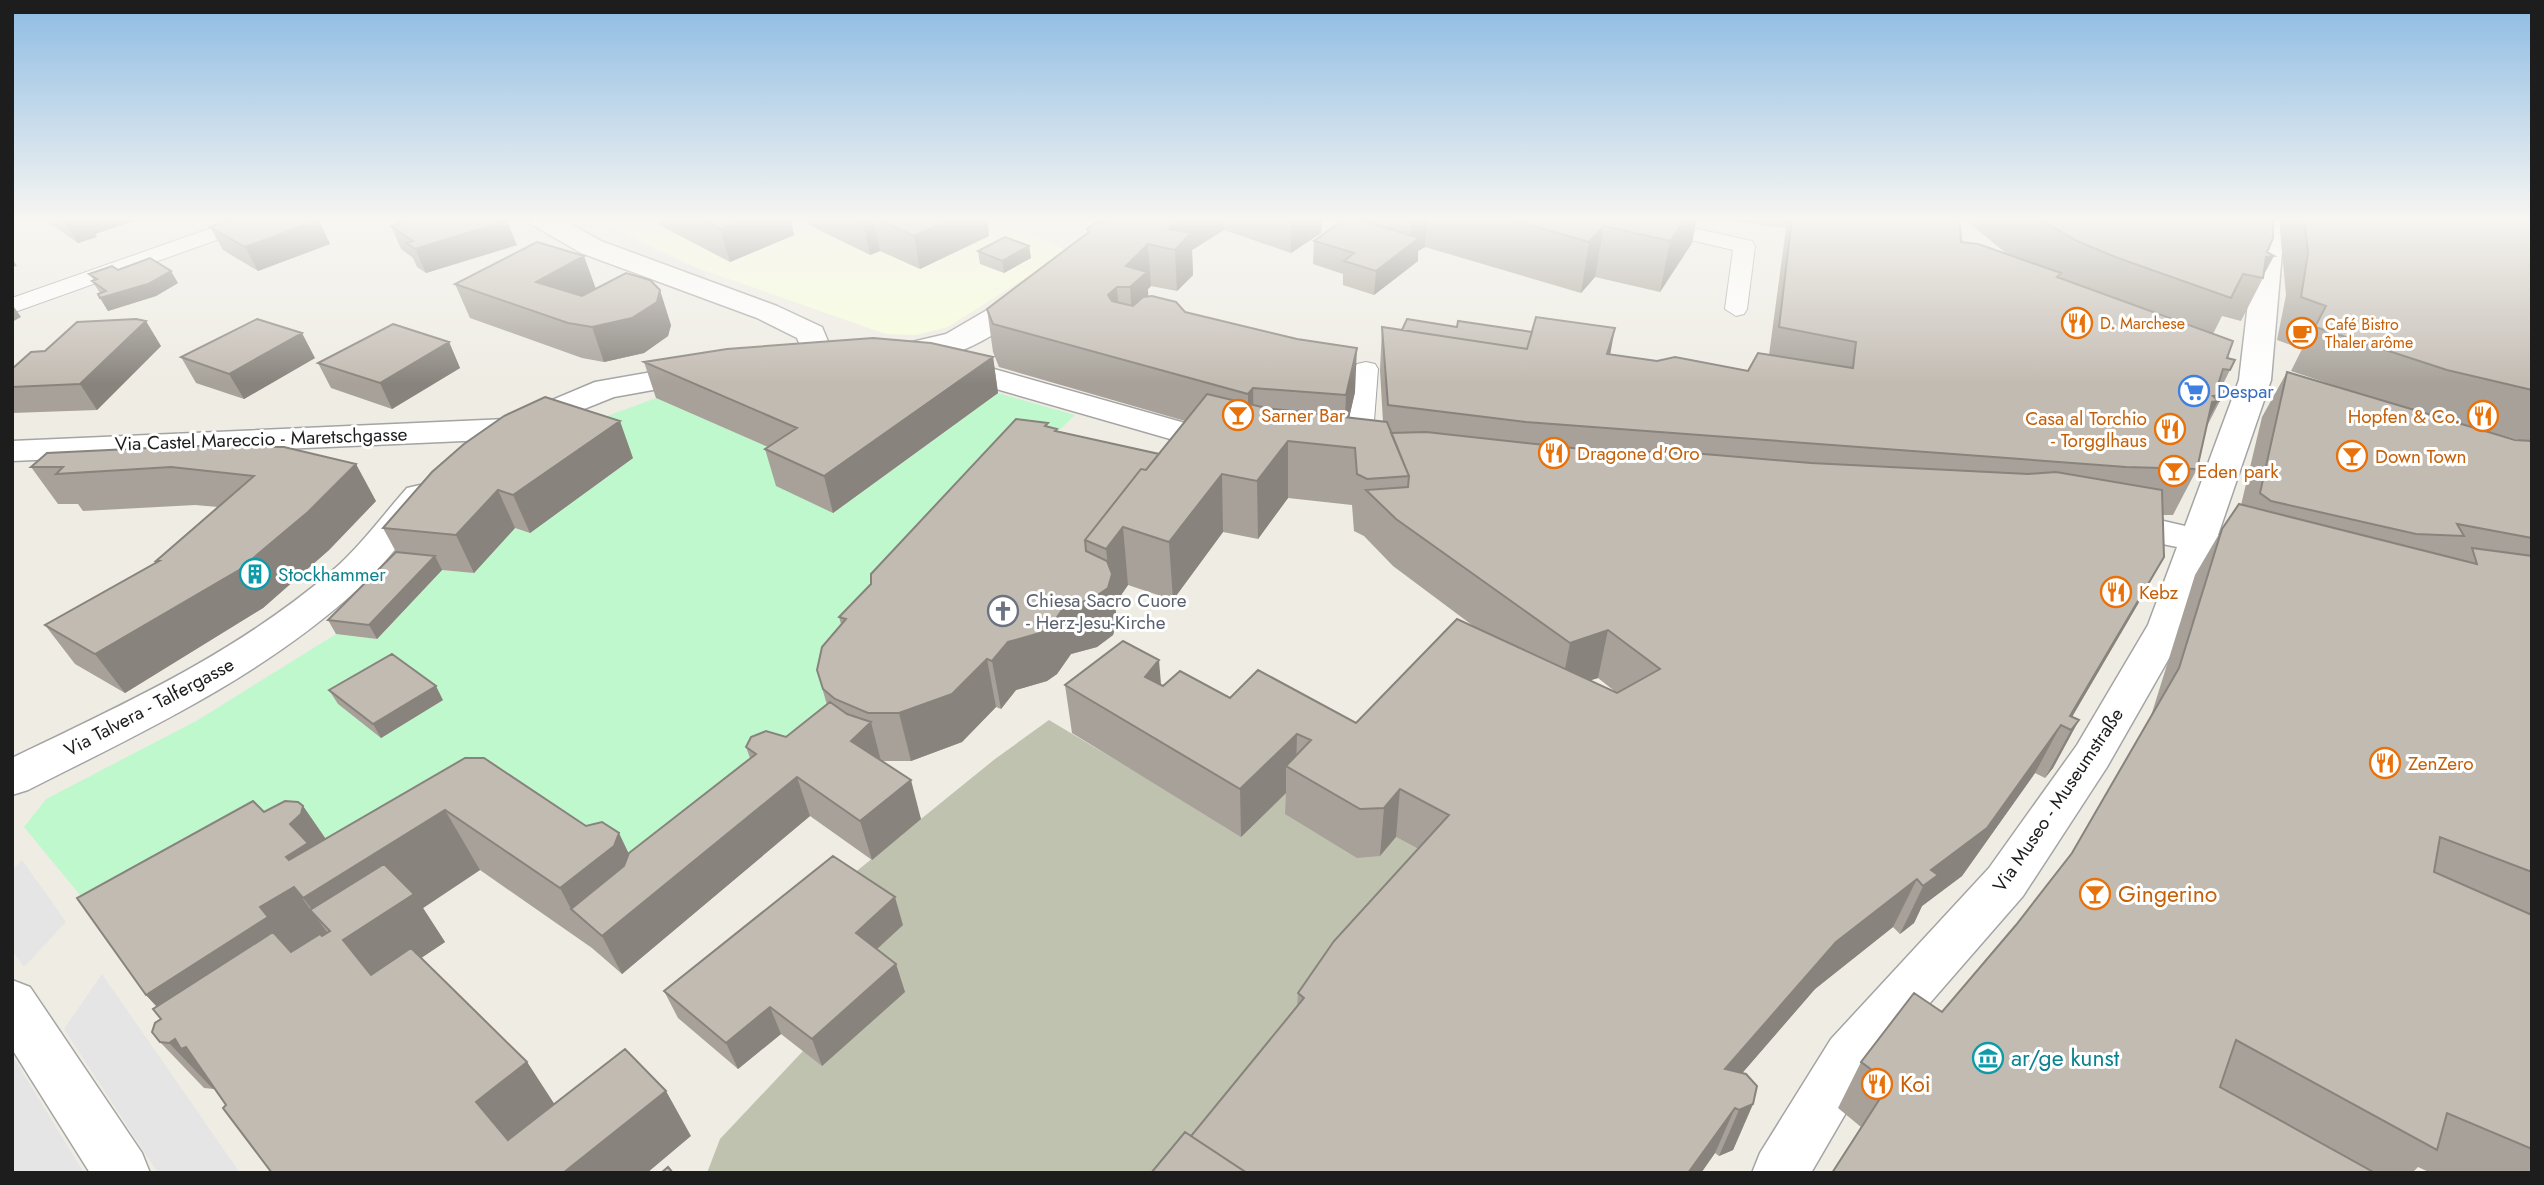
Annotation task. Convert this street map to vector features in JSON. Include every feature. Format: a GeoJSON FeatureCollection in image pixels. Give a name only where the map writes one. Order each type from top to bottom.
{"type":"FeatureCollection","features":[{"type":"Feature","properties":{"kind":"street"},"geometry":{"type":"LineString","coordinates":[[662,273],[767,312],[811,333],[819,359]]}},
{"type":"Feature","properties":{"kind":"street","name":"Via Museo - Museumstraße"},"geometry":{"type":"LineString","coordinates":[[1780,1173],[1850,1056],[2006,882],[2092,756],[2168,625],[2196,539],[2255,379],[2266,273]]}},
{"type":"Feature","properties":{"kind":"street"},"geometry":{"type":"LineString","coordinates":[[883,355],[921,353],[982,330],[1056,278]]}},
{"type":"Feature","properties":{"kind":"street"},"geometry":{"type":"LineString","coordinates":[[921,353],[958,369],[1252,453]]}},
{"type":"Feature","properties":{"kind":"street"},"geometry":{"type":"LineString","coordinates":[[509,429],[606,389],[728,368]]}},
{"type":"Feature","properties":{"kind":"street","name":"Via Castel Mareccio - Maretschgasse"},"geometry":{"type":"LineString","coordinates":[[12,450],[509,429]]}},
{"type":"Feature","properties":{"kind":"street","name":"Via Talvera - Talfergasse"},"geometry":{"type":"LineString","coordinates":[[12,778],[204,682],[281,632],[348,578],[414,501],[455,467],[509,429]]}},
{"type":"Feature","properties":{"kind":"street"},"geometry":{"type":"LineString","coordinates":[[2077,519],[2138,526],[2293,566]]}},
{"type":"Feature","properties":{"kind":"street"},"geometry":{"type":"LineString","coordinates":[[12,1003],[122,1173]]}},
{"type":"Feature","properties":{"kind":"lane"},"geometry":{"type":"LineString","coordinates":[[12,306],[104,273]]}},
{"type":"Feature","properties":{"kind":"lane"},"geometry":{"type":"LineString","coordinates":[[1736,309],[1741,273]]}},
{"type":"Feature","properties":{"kind":"lane"},"geometry":{"type":"LineString","coordinates":[[1358,461],[1366,369]]}},
{"type":"Feature","properties":{"kind":"shaded area"},"geometry":{"type":"Polygon","coordinates":[[[667,273],[706,273],[700,286],[667,273]]]}},
{"type":"Feature","properties":{"kind":"shaded area"},"geometry":{"type":"Polygon","coordinates":[[[712,273],[1033,273],[948,327],[916,335],[886,334],[712,273]]]}},
{"type":"Feature","properties":{"kind":"shaded area"},"geometry":{"type":"Polygon","coordinates":[[[1049,720],[1166,790],[1296,783],[1380,856],[1396,837],[1443,863],[1201,1173],[707,1173],[720,1139],[803,1051],[865,960],[902,925],[842,883],[995,759],[1049,720]]]}},
{"type":"Feature","properties":{"kind":"shaded area"},"geometry":{"type":"Polygon","coordinates":[[[22,860],[66,922],[24,967],[12,950],[12,870],[22,860]]]}},
{"type":"Feature","properties":{"kind":"shaded area"},"geometry":{"type":"Polygon","coordinates":[[[102,974],[240,1173],[158,1173],[64,1029],[102,974]]]}},
{"type":"Feature","properties":{"kind":"shaded area"},"geometry":{"type":"Polygon","coordinates":[[[12,1055],[84,1173],[12,1173],[12,1055]]]}},
{"type":"Feature","properties":{"kind":"green space"},"geometry":{"type":"Polygon","coordinates":[[[998,393],[1075,415],[1023,465],[833,703],[647,892],[516,818],[131,957],[24,827],[46,799],[198,720],[336,634],[377,639],[442,570],[474,573],[515,528],[530,533],[633,458],[559,434],[656,398],[807,464],[833,513],[998,393]]]}},
{"type":"Feature","properties":{"kind":"building"},"geometry":{"type":"Polygon","coordinates":[[[167,273],[148,284],[100,298],[98,294],[106,291],[92,281],[97,279],[89,274],[167,273]]]}},
{"type":"Feature","properties":{"kind":"building"},"geometry":{"type":"Polygon","coordinates":[[[476,273],[552,273],[536,282],[582,296],[627,273],[650,280],[660,290],[657,302],[632,318],[592,327],[568,323],[455,284],[476,273]]]}},
{"type":"Feature","properties":{"kind":"building"},"geometry":{"type":"Polygon","coordinates":[[[1034,273],[1146,273],[1130,287],[1117,287],[1108,295],[1112,301],[1133,306],[1143,297],[1152,296],[1176,302],[1185,312],[1297,339],[1357,348],[1346,395],[1253,388],[1248,394],[993,324],[987,309],[1034,273]]]}},
{"type":"Feature","properties":{"kind":"building"},"geometry":{"type":"Polygon","coordinates":[[[1785,273],[2061,273],[2057,277],[2233,341],[2227,358],[2235,360],[2230,370],[2223,369],[2218,385],[2224,391],[2223,395],[2213,396],[2218,401],[2212,402],[2197,469],[2126,467],[1526,422],[1388,405],[1382,327],[1527,349],[1536,317],[1615,328],[1607,354],[1657,361],[1675,357],[1748,371],[1758,353],[1853,368],[1856,342],[1779,327],[1785,273]]]}},
{"type":"Feature","properties":{"kind":"building"},"geometry":{"type":"Polygon","coordinates":[[[2161,273],[2264,273],[2263,278],[2243,274],[2231,298],[2161,273]]]}},
{"type":"Feature","properties":{"kind":"building"},"geometry":{"type":"Polygon","coordinates":[[[2305,273],[2532,273],[2532,390],[2447,370],[2315,327],[2326,306],[2301,297],[2305,273]]]}},
{"type":"Feature","properties":{"kind":"building"},"geometry":{"type":"Polygon","coordinates":[[[136,319],[146,321],[80,384],[12,387],[12,369],[31,352],[45,351],[77,322],[136,319]]]}},
{"type":"Feature","properties":{"kind":"building"},"geometry":{"type":"Polygon","coordinates":[[[257,319],[302,333],[229,374],[181,357],[257,319]]]}},
{"type":"Feature","properties":{"kind":"building"},"geometry":{"type":"Polygon","coordinates":[[[1407,319],[1457,327],[1458,321],[1532,332],[1527,349],[1402,330],[1407,319]]]}},
{"type":"Feature","properties":{"kind":"building"},"geometry":{"type":"Polygon","coordinates":[[[393,324],[449,342],[380,383],[318,363],[393,324]]]}},
{"type":"Feature","properties":{"kind":"building"},"geometry":{"type":"Polygon","coordinates":[[[873,338],[931,343],[993,357],[824,476],[765,449],[797,428],[644,362],[727,349],[873,338]]]}},
{"type":"Feature","properties":{"kind":"building"},"geometry":{"type":"Polygon","coordinates":[[[2287,372],[2515,440],[2532,441],[2532,538],[2457,524],[2464,536],[2416,534],[2271,501],[2260,493],[2287,372]]]}},
{"type":"Feature","properties":{"kind":"building"},"geometry":{"type":"Polygon","coordinates":[[[1207,394],[1266,408],[1387,422],[1409,476],[1367,479],[1357,474],[1355,448],[1288,441],[1257,481],[1222,474],[1169,542],[1123,527],[1106,549],[1085,540],[1141,469],[1146,470],[1207,394]]]}},
{"type":"Feature","properties":{"kind":"building"},"geometry":{"type":"Polygon","coordinates":[[[545,397],[620,421],[513,495],[498,490],[456,535],[383,528],[432,472],[464,444],[504,416],[545,397]]]}},
{"type":"Feature","properties":{"kind":"building","name":"Chiesa Sacro Cuore - Herz-Jesu-Kirche"},"geometry":{"type":"Polygon","coordinates":[[[1016,419],[1048,423],[1045,426],[1057,429],[1055,431],[1159,454],[1146,470],[1141,469],[1085,540],[1086,551],[1107,561],[1112,574],[1108,588],[1092,599],[1064,607],[1051,626],[1040,633],[1008,642],[992,661],[987,659],[952,694],[899,713],[868,713],[835,699],[823,689],[817,670],[822,647],[846,619],[839,617],[871,584],[871,574],[1016,419]]]}},
{"type":"Feature","properties":{"kind":"building"},"geometry":{"type":"Polygon","coordinates":[[[1426,432],[1591,450],[1692,453],[1811,463],[2028,474],[2056,472],[2162,490],[2164,557],[2070,716],[2079,720],[2071,730],[2061,725],[1987,828],[1931,870],[1938,875],[1923,886],[1917,879],[1836,942],[1725,1069],[1746,1074],[1757,1086],[1753,1104],[1739,1110],[1735,1108],[1688,1173],[1247,1173],[1191,1136],[1304,998],[1298,993],[1334,941],[1449,815],[1400,789],[1384,808],[1360,809],[1286,766],[1311,740],[1297,734],[1240,789],[1065,685],[1123,641],[1159,660],[1145,677],[1163,686],[1180,671],[1230,698],[1258,670],[1356,723],[1457,619],[1617,693],[1660,669],[1608,630],[1570,643],[1396,519],[1366,490],[1408,487],[1409,476],[1391,433],[1426,432]]]}},
{"type":"Feature","properties":{"kind":"building"},"geometry":{"type":"Polygon","coordinates":[[[191,446],[284,447],[356,464],[308,512],[239,570],[95,654],[45,625],[159,561],[156,561],[254,476],[171,467],[56,474],[63,467],[31,467],[47,453],[191,446]]]}},
{"type":"Feature","properties":{"kind":"building"},"geometry":{"type":"Polygon","coordinates":[[[2239,504],[2477,564],[2472,548],[2532,556],[2532,872],[2440,837],[2434,872],[2532,915],[2532,1149],[2447,1113],[2437,1150],[2236,1040],[2220,1087],[2375,1173],[1832,1173],[1890,1083],[1861,1062],[1914,993],[1942,1012],[2016,925],[2072,853],[2179,668],[2222,529],[2239,504]]]}},
{"type":"Feature","properties":{"kind":"building"},"geometry":{"type":"Polygon","coordinates":[[[396,552],[435,556],[369,625],[328,620],[396,552]]]}},
{"type":"Feature","properties":{"kind":"building"},"geometry":{"type":"Polygon","coordinates":[[[392,654],[436,686],[373,724],[329,690],[392,654]]]}},
{"type":"Feature","properties":{"kind":"building"},"geometry":{"type":"Polygon","coordinates":[[[830,702],[847,714],[871,722],[851,741],[911,780],[860,821],[797,777],[602,936],[571,909],[624,866],[629,853],[756,754],[746,747],[751,737],[766,731],[786,737],[830,702]]]}},
{"type":"Feature","properties":{"kind":"building"},"geometry":{"type":"Polygon","coordinates":[[[465,758],[484,758],[586,826],[602,822],[619,833],[614,846],[560,888],[445,810],[303,898],[294,887],[260,907],[268,917],[146,995],[77,898],[253,801],[264,812],[285,801],[298,802],[303,806],[301,814],[290,824],[308,843],[286,857],[289,860],[465,758]]]}},
{"type":"Feature","properties":{"kind":"building"},"geometry":{"type":"Polygon","coordinates":[[[833,856],[895,897],[856,933],[896,964],[812,1039],[770,1007],[726,1043],[664,991],[833,856]]]}},
{"type":"Feature","properties":{"kind":"building"},"geometry":{"type":"Polygon","coordinates":[[[384,864],[414,894],[343,940],[371,975],[411,948],[527,1062],[476,1102],[508,1140],[625,1049],[666,1091],[563,1173],[272,1173],[223,1108],[226,1105],[186,1047],[181,1049],[175,1039],[169,1043],[160,1042],[152,1032],[155,1023],[161,1019],[153,1009],[273,932],[291,952],[330,931],[310,910],[384,864]]]}},
{"type":"Feature","properties":{"kind":"building"},"geometry":{"type":"Polygon","coordinates":[[[1185,1132],[1247,1173],[1151,1173],[1185,1132]]]}},
{"type":"Feature","properties":{"kind":"building"},"geometry":{"type":"Polygon","coordinates":[[[668,1167],[673,1173],[661,1173],[668,1167]]]}},
{"type":"Feature","properties":{"kind":"place","name":"D. Marchese"},"geometry":{"type":"Point","coordinates":[2077,323]}},
{"type":"Feature","properties":{"kind":"place","name":"Café Bistro Thaler arôme"},"geometry":{"type":"Point","coordinates":[2302,333]}},
{"type":"Feature","properties":{"kind":"place","name":"Despar"},"geometry":{"type":"Point","coordinates":[2194,391]}},
{"type":"Feature","properties":{"kind":"place","name":"Sarner Bar"},"geometry":{"type":"Point","coordinates":[1238,415]}},
{"type":"Feature","properties":{"kind":"place","name":"Hopfen & Co."},"geometry":{"type":"Point","coordinates":[2483,416]}},
{"type":"Feature","properties":{"kind":"place","name":"Casa al Torchio - Torgglhaus"},"geometry":{"type":"Point","coordinates":[2170,429]}},
{"type":"Feature","properties":{"kind":"place","name":"Dragone d'Oro"},"geometry":{"type":"Point","coordinates":[1554,453]}},
{"type":"Feature","properties":{"kind":"place","name":"Down Town"},"geometry":{"type":"Point","coordinates":[2352,456]}},
{"type":"Feature","properties":{"kind":"place","name":"Eden park"},"geometry":{"type":"Point","coordinates":[2174,471]}},
{"type":"Feature","properties":{"kind":"place","name":"Stockhammer"},"geometry":{"type":"Point","coordinates":[255,574]}},
{"type":"Feature","properties":{"kind":"place","name":"Kebz"},"geometry":{"type":"Point","coordinates":[2116,592]}},
{"type":"Feature","properties":{"kind":"place","name":"Chiesa Sacro Cuore - Herz-Jesu-Kirche"},"geometry":{"type":"Point","coordinates":[1003,611]}},
{"type":"Feature","properties":{"kind":"place","name":"ZenZero"},"geometry":{"type":"Point","coordinates":[2385,763]}},
{"type":"Feature","properties":{"kind":"place","name":"Gingerino"},"geometry":{"type":"Point","coordinates":[2095,894]}},
{"type":"Feature","properties":{"kind":"place","name":"ar/ge kunst"},"geometry":{"type":"Point","coordinates":[1988,1058]}},
{"type":"Feature","properties":{"kind":"place","name":"Koi"},"geometry":{"type":"Point","coordinates":[1877,1084]}}]}
